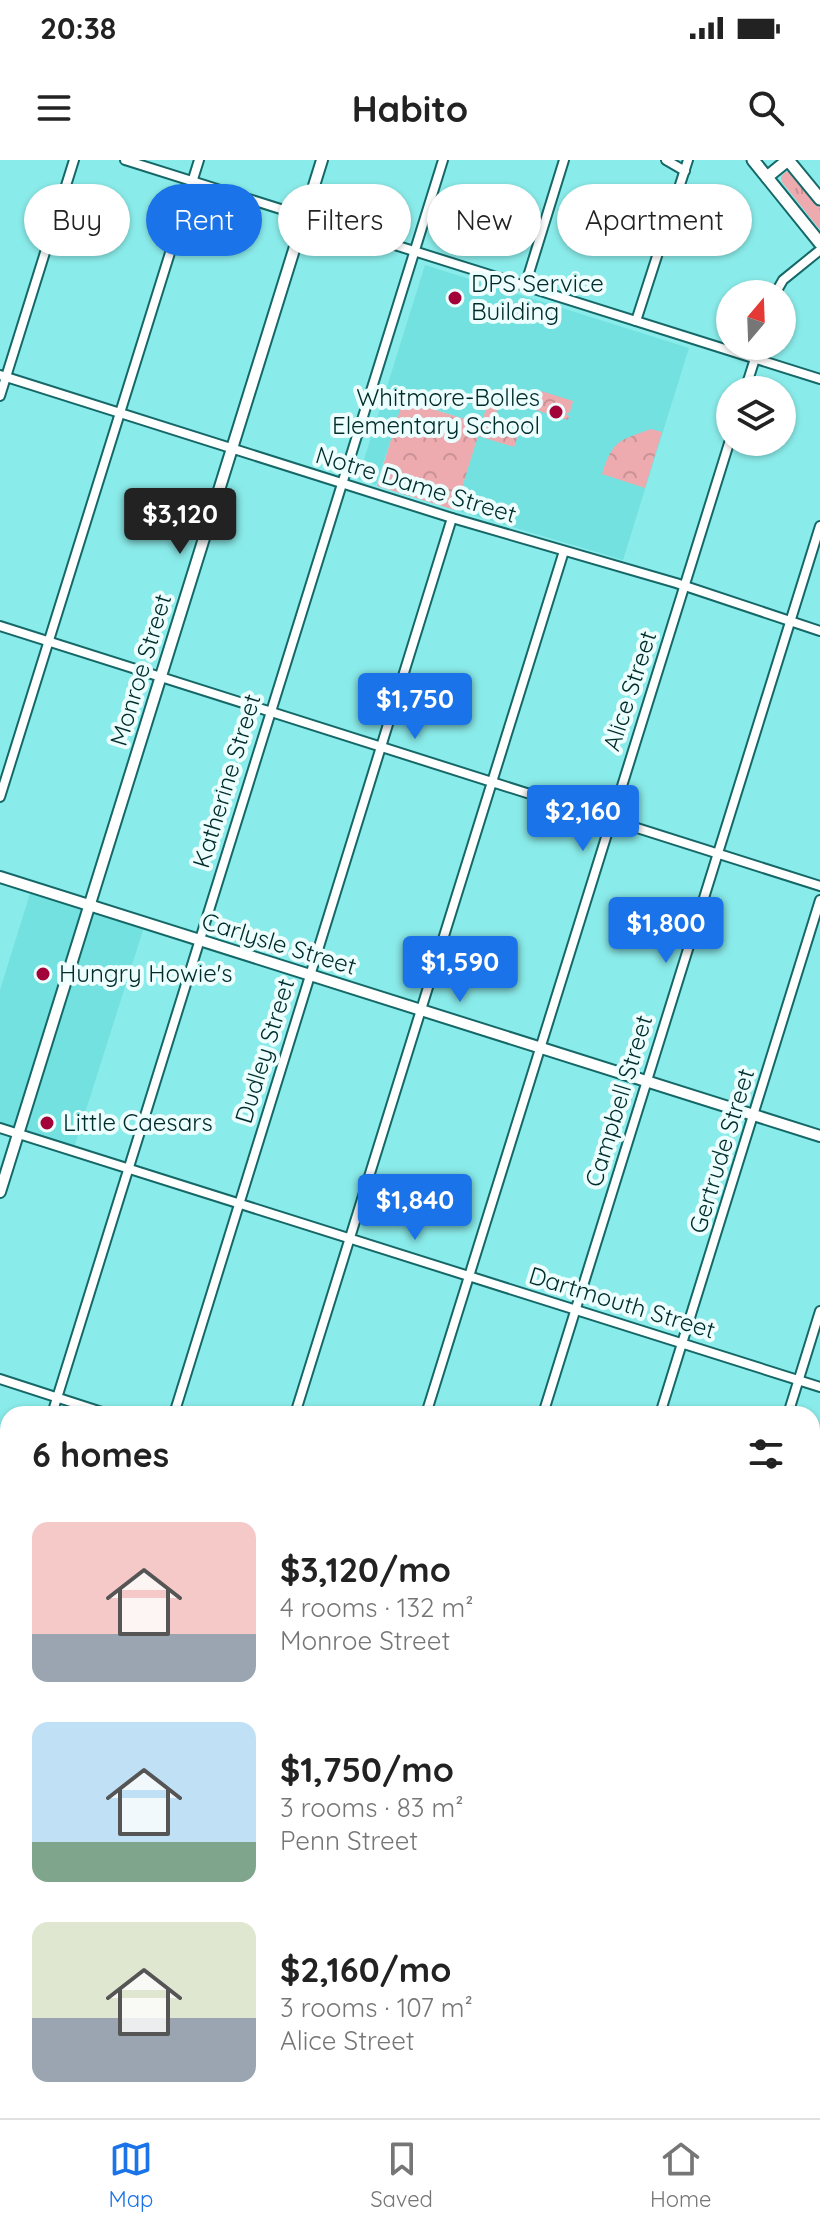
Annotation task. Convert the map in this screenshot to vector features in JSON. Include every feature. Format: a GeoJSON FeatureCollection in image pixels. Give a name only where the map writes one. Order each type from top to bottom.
{"type":"FeatureCollection","features":[{"type":"Feature","properties":{"kind":"main road"},"geometry":{"type":"LineString","coordinates":[[753,160],[820,243]]}},
{"type":"Feature","properties":{"kind":"main road"},"geometry":{"type":"LineString","coordinates":[[767,177],[788,160],[820,199]]}},
{"type":"Feature","properties":{"kind":"street"},"geometry":{"type":"LineString","coordinates":[[0,396],[3,376],[74,160]]}},
{"type":"Feature","properties":{"kind":"street"},"geometry":{"type":"LineString","coordinates":[[125,160],[278,208]]}},
{"type":"Feature","properties":{"kind":"street"},"geometry":{"type":"LineString","coordinates":[[0,797],[199,160]]}},
{"type":"Feature","properties":{"kind":"street","name":"Monroe Street"},"geometry":{"type":"LineString","coordinates":[[315,184],[322,160]]}},
{"type":"Feature","properties":{"kind":"street","name":"Katherine Street"},"geometry":{"type":"LineString","coordinates":[[54,1406],[443,160]]}},
{"type":"Feature","properties":{"kind":"street"},"geometry":{"type":"LineString","coordinates":[[525,286],[564,160]]}},
{"type":"Feature","properties":{"kind":"street"},"geometry":{"type":"LineString","coordinates":[[666,160],[685,171]]}},
{"type":"Feature","properties":{"kind":"street"},"geometry":{"type":"LineString","coordinates":[[636,321],[688,160]]}},
{"type":"Feature","properties":{"kind":"street"},"geometry":{"type":"LineString","coordinates":[[411,250],[716,347]]}},
{"type":"Feature","properties":{"kind":"street"},"geometry":{"type":"LineString","coordinates":[[783,280],[820,250]]}},
{"type":"Feature","properties":{"kind":"street","name":"Monroe Street"},"geometry":{"type":"LineString","coordinates":[[0,1192],[293,256]]}},
{"type":"Feature","properties":{"kind":"street"},"geometry":{"type":"LineString","coordinates":[[758,360],[820,379]]}},
{"type":"Feature","properties":{"kind":"street","name":"Notre Dame Street"},"geometry":{"type":"LineString","coordinates":[[3,376],[452,518],[685,586],[820,631]]}},
{"type":"Feature","properties":{"kind":"street","name":"Alice Street"},"geometry":{"type":"LineString","coordinates":[[428,1406],[725,456]]}},
{"type":"Feature","properties":{"kind":"street","name":"Dudley Street"},"geometry":{"type":"LineString","coordinates":[[177,1406],[452,518]]}},
{"type":"Feature","properties":{"kind":"street","name":"Campbell Street"},"geometry":{"type":"LineString","coordinates":[[546,1406],[820,526]]}},
{"type":"Feature","properties":{"kind":"street"},"geometry":{"type":"LineString","coordinates":[[297,1406],[564,551]]}},
{"type":"Feature","properties":{"kind":"street"},"geometry":{"type":"LineString","coordinates":[[0,626],[820,886]]}},
{"type":"Feature","properties":{"kind":"street","name":"Carlysle Street"},"geometry":{"type":"LineString","coordinates":[[0,877],[820,1136]]}},
{"type":"Feature","properties":{"kind":"street","name":"Gertrude Street"},"geometry":{"type":"LineString","coordinates":[[662,1406],[820,900]]}},
{"type":"Feature","properties":{"kind":"street","name":"Dartmouth Street"},"geometry":{"type":"LineString","coordinates":[[0,1128],[820,1387]]}},
{"type":"Feature","properties":{"kind":"street"},"geometry":{"type":"LineString","coordinates":[[791,1406],[820,1311]]}},
{"type":"Feature","properties":{"kind":"street"},"geometry":{"type":"LineString","coordinates":[[0,1379],[82,1406]]}},
{"type":"Feature","properties":{"kind":"shaded area","name":"Whitmore-Bolles Elementary School"},"geometry":{"type":"Polygon","coordinates":[[[425,265],[689,348],[623,560],[455,510],[481,424],[404,400],[376,485],[358,479],[425,265]]]}},
{"type":"Feature","properties":{"kind":"shaded area"},"geometry":{"type":"Polygon","coordinates":[[[32,887],[145,924],[73,1151],[0,1128],[0,990],[32,887]]]}},
{"type":"Feature","properties":{"kind":"green space"},"geometry":{"type":"Polygon","coordinates":[[[785,172],[791,172],[820,208],[820,230],[782,182],[785,172]]]}},
{"type":"Feature","properties":{"kind":"green space"},"geometry":{"type":"Polygon","coordinates":[[[541,391],[573,401],[570,412],[566,414],[568,420],[536,410],[541,391]]]}},
{"type":"Feature","properties":{"kind":"green space"},"geometry":{"type":"Polygon","coordinates":[[[403,400],[481,424],[488,403],[498,406],[494,422],[514,429],[517,438],[514,447],[478,436],[455,510],[377,486],[403,400]]]}},
{"type":"Feature","properties":{"kind":"green space"},"geometry":{"type":"Polygon","coordinates":[[[651,429],[662,432],[645,488],[602,474],[610,454],[619,443],[651,429]]]}},
{"type":"Feature","properties":{"kind":"place","name":"DPS Service Building"},"geometry":{"type":"Point","coordinates":[455,298]}},
{"type":"Feature","properties":{"kind":"place","name":"Whitmore-Bolles Elementary School"},"geometry":{"type":"Point","coordinates":[556,412]}},
{"type":"Feature","properties":{"kind":"place","name":"Hungry Howie's"},"geometry":{"type":"Point","coordinates":[43,974]}},
{"type":"Feature","properties":{"kind":"place","name":"Little Caesars"},"geometry":{"type":"Point","coordinates":[47,1123]}}]}
